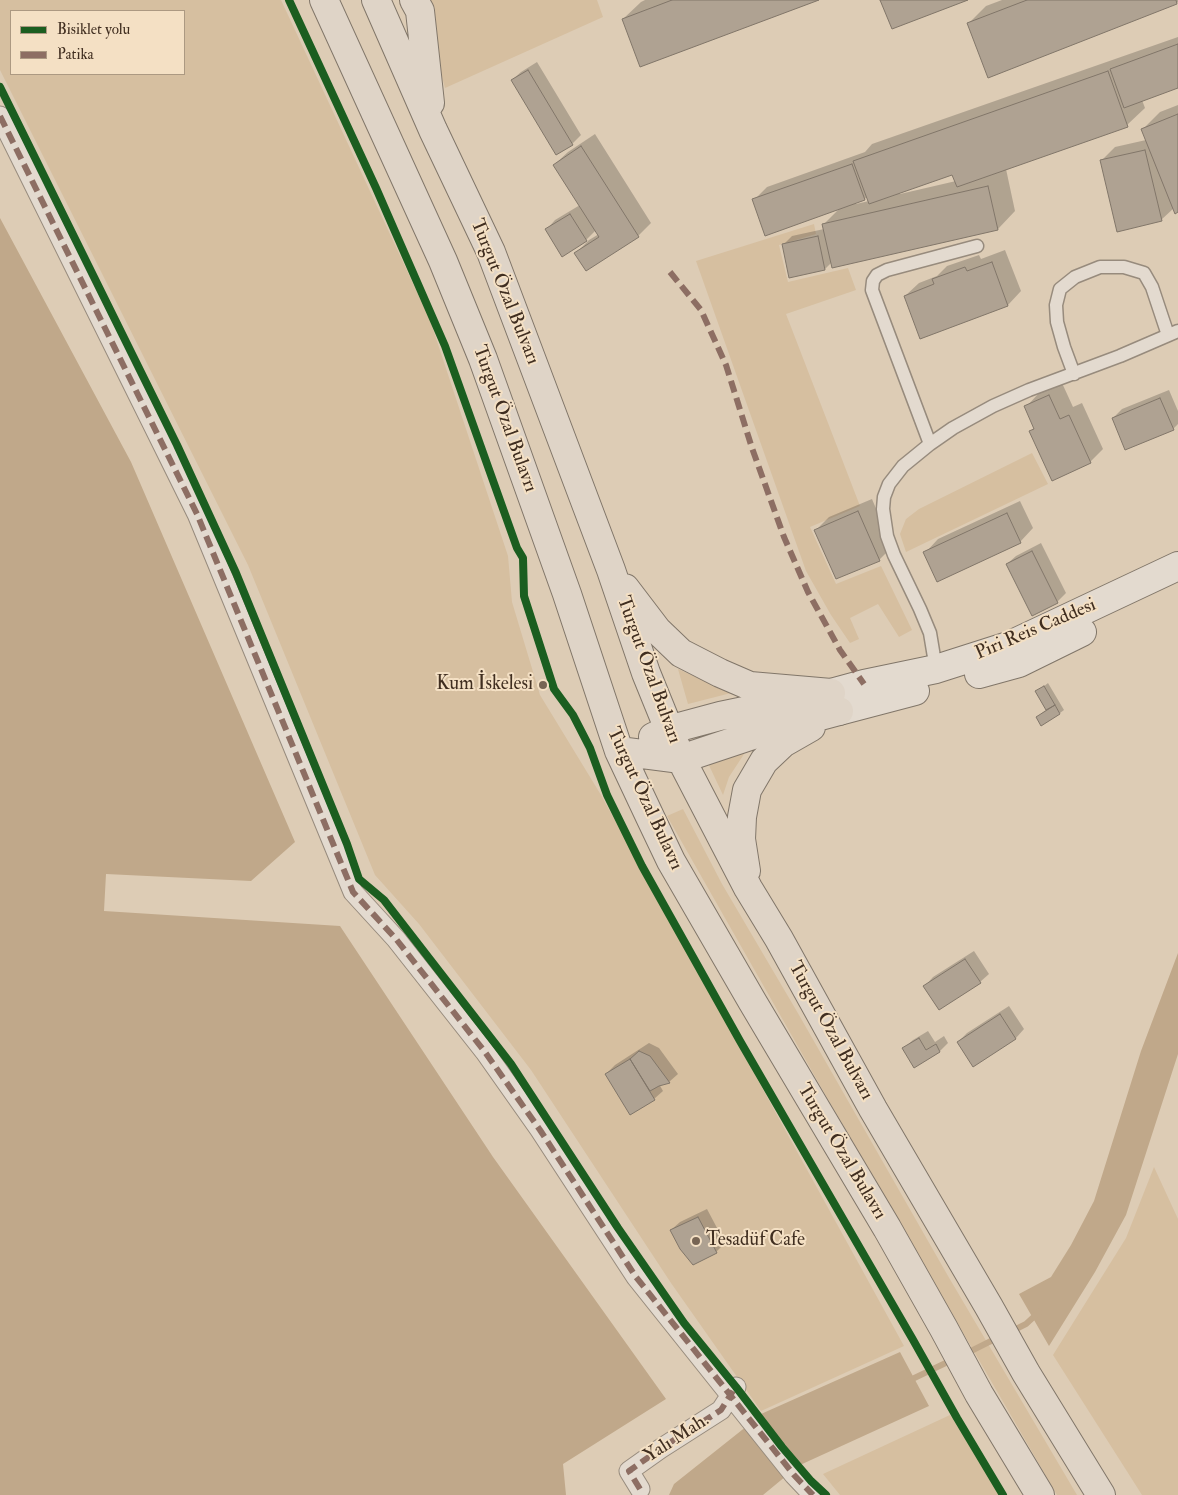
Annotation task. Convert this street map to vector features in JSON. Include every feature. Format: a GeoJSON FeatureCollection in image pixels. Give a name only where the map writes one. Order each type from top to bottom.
{"type":"FeatureCollection","features":[{"type":"Feature","properties":{"kind":"highway","name":"Turgut Özal Bulavrı"},"geometry":{"type":"LineString","coordinates":[[324,0],[443,261],[483,359],[567,594],[618,751],[671,861],[887,1228],[978,1394],[1040,1495]]}},
{"type":"Feature","properties":{"kind":"highway","name":"Turgut Özal Bulvarı"},"geometry":{"type":"LineString","coordinates":[[376,0],[433,130],[491,252],[611,570],[646,672],[681,759],[748,888],[873,1109],[1026,1373],[1101,1495]]}},
{"type":"Feature","properties":{"kind":"highway"},"geometry":{"type":"LineString","coordinates":[[414,0],[420,11],[433,130]]}},
{"type":"Feature","properties":{"kind":"highway"},"geometry":{"type":"LineString","coordinates":[[611,570],[657,630],[681,653],[750,686],[835,702]]}},
{"type":"Feature","properties":{"kind":"highway"},"geometry":{"type":"LineString","coordinates":[[618,751],[668,730],[720,716],[835,702]]}},
{"type":"Feature","properties":{"kind":"highway"},"geometry":{"type":"LineString","coordinates":[[618,751],[681,759],[768,730],[835,702]]}},
{"type":"Feature","properties":{"kind":"highway"},"geometry":{"type":"LineString","coordinates":[[748,888],[741,839],[742,817],[747,790],[764,761],[835,702]]}},
{"type":"Feature","properties":{"kind":"main road","name":"Piri Reis Caddesi"},"geometry":{"type":"LineString","coordinates":[[835,702],[864,684],[936,669],[1008,646],[1178,566]]}},
{"type":"Feature","properties":{"kind":"main road","name":"Piri Reis Caddesi"},"geometry":{"type":"LineString","coordinates":[[835,702],[1018,663],[1178,583]]}},
{"type":"Feature","properties":{"kind":"street"},"geometry":{"type":"LineString","coordinates":[[0,116],[197,514],[353,892],[396,939],[485,1052],[540,1130],[636,1278],[733,1391],[751,1420],[794,1475],[813,1495]]}},
{"type":"Feature","properties":{"kind":"street","name":"Yalı Mah."},"geometry":{"type":"LineString","coordinates":[[640,1490],[629,1471],[721,1410],[733,1391]]}},
{"type":"Feature","properties":{"kind":"lane"},"geometry":{"type":"LineString","coordinates":[[930,444],[872,290],[873,282],[877,275],[887,270],[977,246]]}},
{"type":"Feature","properties":{"kind":"lane"},"geometry":{"type":"LineString","coordinates":[[936,669],[930,633],[887,536],[883,509],[884,497],[889,484],[903,466],[930,444],[953,428],[993,406],[1029,390],[1074,374],[1120,356],[1173,333],[1144,273],[1124,267],[1100,267],[1075,278],[1060,289],[1056,305],[1057,322],[1074,374]]}},
{"type":"Feature","properties":{"kind":"shaded area"},"geometry":{"type":"Polygon","coordinates":[[[0,0],[281,0],[430,320],[508,556],[512,602],[540,695],[601,795],[904,1346],[761,1411],[671,1283],[531,1070],[419,924],[375,875],[248,565],[0,70],[0,0]]]}},
{"type":"Feature","properties":{"kind":"shaded area"},"geometry":{"type":"Polygon","coordinates":[[[422,0],[597,0],[603,17],[445,88],[422,0]]]}},
{"type":"Feature","properties":{"kind":"shaded area"},"geometry":{"type":"Polygon","coordinates":[[[0,218],[131,462],[295,842],[251,881],[106,874],[104,911],[340,926],[493,1157],[666,1399],[563,1464],[566,1495],[0,1495],[0,218]]]}},
{"type":"Feature","properties":{"kind":"shaded area"},"geometry":{"type":"Polygon","coordinates":[[[814,224],[816,234],[779,245],[788,282],[848,268],[856,290],[786,314],[860,506],[810,527],[836,584],[881,566],[912,630],[899,637],[878,604],[850,618],[859,639],[850,643],[831,615],[806,571],[696,261],[814,224]]]}},
{"type":"Feature","properties":{"kind":"shaded area"},"geometry":{"type":"Polygon","coordinates":[[[1032,453],[1048,484],[906,552],[900,534],[906,519],[919,509],[1032,453]]]}},
{"type":"Feature","properties":{"kind":"shaded area"},"geometry":{"type":"Polygon","coordinates":[[[678,669],[731,693],[688,704],[678,669]]]}},
{"type":"Feature","properties":{"kind":"shaded area"},"geometry":{"type":"Polygon","coordinates":[[[748,748],[729,777],[723,795],[706,759],[748,748]]]}},
{"type":"Feature","properties":{"kind":"shaded area"},"geometry":{"type":"Polygon","coordinates":[[[683,809],[722,884],[948,1276],[1077,1495],[1057,1495],[825,1094],[667,816],[683,809]]]}},
{"type":"Feature","properties":{"kind":"shaded area"},"geometry":{"type":"Polygon","coordinates":[[[1178,953],[1178,1054],[1126,1215],[1095,1272],[1049,1346],[1019,1294],[1051,1277],[1071,1245],[1094,1201],[1141,1051],[1178,953]]]}},
{"type":"Feature","properties":{"kind":"shaded area"},"geometry":{"type":"Polygon","coordinates":[[[1154,1167],[1178,1219],[1178,1495],[1142,1495],[1053,1355],[1126,1238],[1154,1167]]]}},
{"type":"Feature","properties":{"kind":"shaded area"},"geometry":{"type":"Polygon","coordinates":[[[900,1352],[929,1406],[800,1465],[761,1414],[900,1352]]]}},
{"type":"Feature","properties":{"kind":"shaded area"},"geometry":{"type":"Polygon","coordinates":[[[950,1415],[1004,1495],[840,1495],[823,1474],[950,1415]]]}},
{"type":"Feature","properties":{"kind":"shaded area"},"geometry":{"type":"Polygon","coordinates":[[[747,1426],[786,1476],[763,1495],[669,1495],[674,1484],[747,1426]]]}},
{"type":"Feature","properties":{"kind":"building"},"geometry":{"type":"Polygon","coordinates":[[[672,0],[819,0],[640,67],[622,19],[672,0]]]}},
{"type":"Feature","properties":{"kind":"building"},"geometry":{"type":"Polygon","coordinates":[[[880,0],[968,0],[892,29],[880,0]]]}},
{"type":"Feature","properties":{"kind":"building"},"geometry":{"type":"Polygon","coordinates":[[[1027,0],[1176,0],[1177,4],[988,78],[967,23],[1027,0]]]}},
{"type":"Feature","properties":{"kind":"building"},"geometry":{"type":"Polygon","coordinates":[[[1178,44],[1178,88],[1124,108],[1110,69],[1178,44]]]}},
{"type":"Feature","properties":{"kind":"building"},"geometry":{"type":"Polygon","coordinates":[[[528,70],[573,145],[556,155],[511,80],[528,70]]]}},
{"type":"Feature","properties":{"kind":"building"},"geometry":{"type":"Polygon","coordinates":[[[1108,71],[1128,127],[957,187],[952,175],[869,204],[853,161],[1108,71]]]}},
{"type":"Feature","properties":{"kind":"building"},"geometry":{"type":"Polygon","coordinates":[[[1178,114],[1178,212],[1175,214],[1141,129],[1178,114]]]}},
{"type":"Feature","properties":{"kind":"building"},"geometry":{"type":"Polygon","coordinates":[[[581,146],[639,237],[586,271],[574,253],[599,237],[553,165],[581,146]]]}},
{"type":"Feature","properties":{"kind":"building"},"geometry":{"type":"Polygon","coordinates":[[[1145,150],[1162,221],[1117,232],[1100,160],[1145,150]]]}},
{"type":"Feature","properties":{"kind":"building"},"geometry":{"type":"Polygon","coordinates":[[[852,164],[865,200],[765,236],[752,199],[852,164]]]}},
{"type":"Feature","properties":{"kind":"building"},"geometry":{"type":"Polygon","coordinates":[[[988,186],[998,230],[832,268],[822,224],[988,186]]]}},
{"type":"Feature","properties":{"kind":"building"},"geometry":{"type":"Polygon","coordinates":[[[570,214],[587,241],[562,257],[545,229],[570,214]]]}},
{"type":"Feature","properties":{"kind":"building"},"geometry":{"type":"Polygon","coordinates":[[[818,236],[825,270],[789,278],[782,244],[818,236]]]}},
{"type":"Feature","properties":{"kind":"building"},"geometry":{"type":"Polygon","coordinates":[[[992,262],[1008,306],[920,339],[904,296],[934,284],[932,279],[965,267],[967,271],[992,262]]]}},
{"type":"Feature","properties":{"kind":"building"},"geometry":{"type":"Polygon","coordinates":[[[1049,395],[1060,419],[1069,415],[1091,463],[1052,481],[1029,431],[1034,429],[1024,406],[1049,395]]]}},
{"type":"Feature","properties":{"kind":"building"},"geometry":{"type":"Polygon","coordinates":[[[1160,398],[1174,430],[1125,450],[1112,418],[1160,398]]]}},
{"type":"Feature","properties":{"kind":"building"},"geometry":{"type":"Polygon","coordinates":[[[858,511],[880,561],[836,579],[814,530],[858,511]]]}},
{"type":"Feature","properties":{"kind":"building"},"geometry":{"type":"Polygon","coordinates":[[[1007,513],[1021,543],[937,582],[923,552],[1007,513]]]}},
{"type":"Feature","properties":{"kind":"building"},"geometry":{"type":"Polygon","coordinates":[[[1032,551],[1058,603],[1032,616],[1006,564],[1032,551]]]}},
{"type":"Feature","properties":{"kind":"building"},"geometry":{"type":"Polygon","coordinates":[[[1044,686],[1055,705],[1046,710],[1035,691],[1044,686]]]}},
{"type":"Feature","properties":{"kind":"building"},"geometry":{"type":"Polygon","coordinates":[[[1055,705],[1060,714],[1041,726],[1036,717],[1055,705]]]}},
{"type":"Feature","properties":{"kind":"building"},"geometry":{"type":"Polygon","coordinates":[[[965,959],[981,983],[939,1010],[923,986],[965,959]]]}},
{"type":"Feature","properties":{"kind":"building"},"geometry":{"type":"Polygon","coordinates":[[[1000,1014],[1016,1039],[973,1067],[957,1042],[1000,1014]]]}},
{"type":"Feature","properties":{"kind":"building"},"geometry":{"type":"Polygon","coordinates":[[[919,1038],[926,1050],[936,1044],[940,1052],[914,1068],[902,1048],[919,1038]]]}},
{"type":"Feature","properties":{"kind":"building"},"geometry":{"type":"Polygon","coordinates":[[[639,1051],[650,1056],[670,1083],[650,1091],[630,1059],[639,1051]]]}},
{"type":"Feature","properties":{"kind":"building"},"geometry":{"type":"Polygon","coordinates":[[[630,1059],[655,1100],[630,1115],[605,1074],[630,1059]]]}},
{"type":"Feature","properties":{"kind":"building"},"geometry":{"type":"Polygon","coordinates":[[[698,1217],[717,1253],[693,1265],[680,1249],[670,1230],[698,1217]]]}},
{"type":"Feature","properties":{"kind":"waterway"},"geometry":{"type":"LineString","coordinates":[[1010,1332],[1026,1324],[1039,1312]]}},
{"type":"Feature","properties":{"kind":"waterway"},"geometry":{"type":"LineString","coordinates":[[965,1354],[999,1337]]}},
{"type":"Feature","properties":{"kind":"waterway"},"geometry":{"type":"LineString","coordinates":[[906,1382],[954,1359]]}},
{"type":"Feature","properties":{"kind":"marked path"},"geometry":{"type":"LineString","coordinates":[[0,116],[197,514],[353,892],[396,939],[485,1052],[540,1130],[636,1277],[794,1475],[813,1495]]}},
{"type":"Feature","properties":{"kind":"marked path"},"geometry":{"type":"LineString","coordinates":[[670,272],[701,310],[726,365],[752,448],[784,537],[808,592],[840,650],[864,684]]}},
{"type":"Feature","properties":{"kind":"marked path"},"geometry":{"type":"LineString","coordinates":[[640,1489],[629,1471],[721,1410],[733,1391]]}},
{"type":"Feature","properties":{"kind":"cycle path"},"geometry":{"type":"LineString","coordinates":[[289,0],[376,188],[445,346],[517,548],[523,558],[524,596],[554,689],[573,715],[590,748],[607,795],[642,866],[740,1041],[1003,1495]]}},
{"type":"Feature","properties":{"kind":"cycle path"},"geometry":{"type":"LineString","coordinates":[[0,87],[177,445],[236,573],[347,844],[359,879],[384,900],[511,1064],[618,1228],[684,1323],[782,1447],[811,1481],[826,1495]]}},
{"type":"Feature","properties":{"kind":"place","name":"Kum İskelesi"},"geometry":{"type":"Point","coordinates":[543,685]}},
{"type":"Feature","properties":{"kind":"place","name":"Tesadüf Cafe"},"geometry":{"type":"Point","coordinates":[696,1241]}}]}
